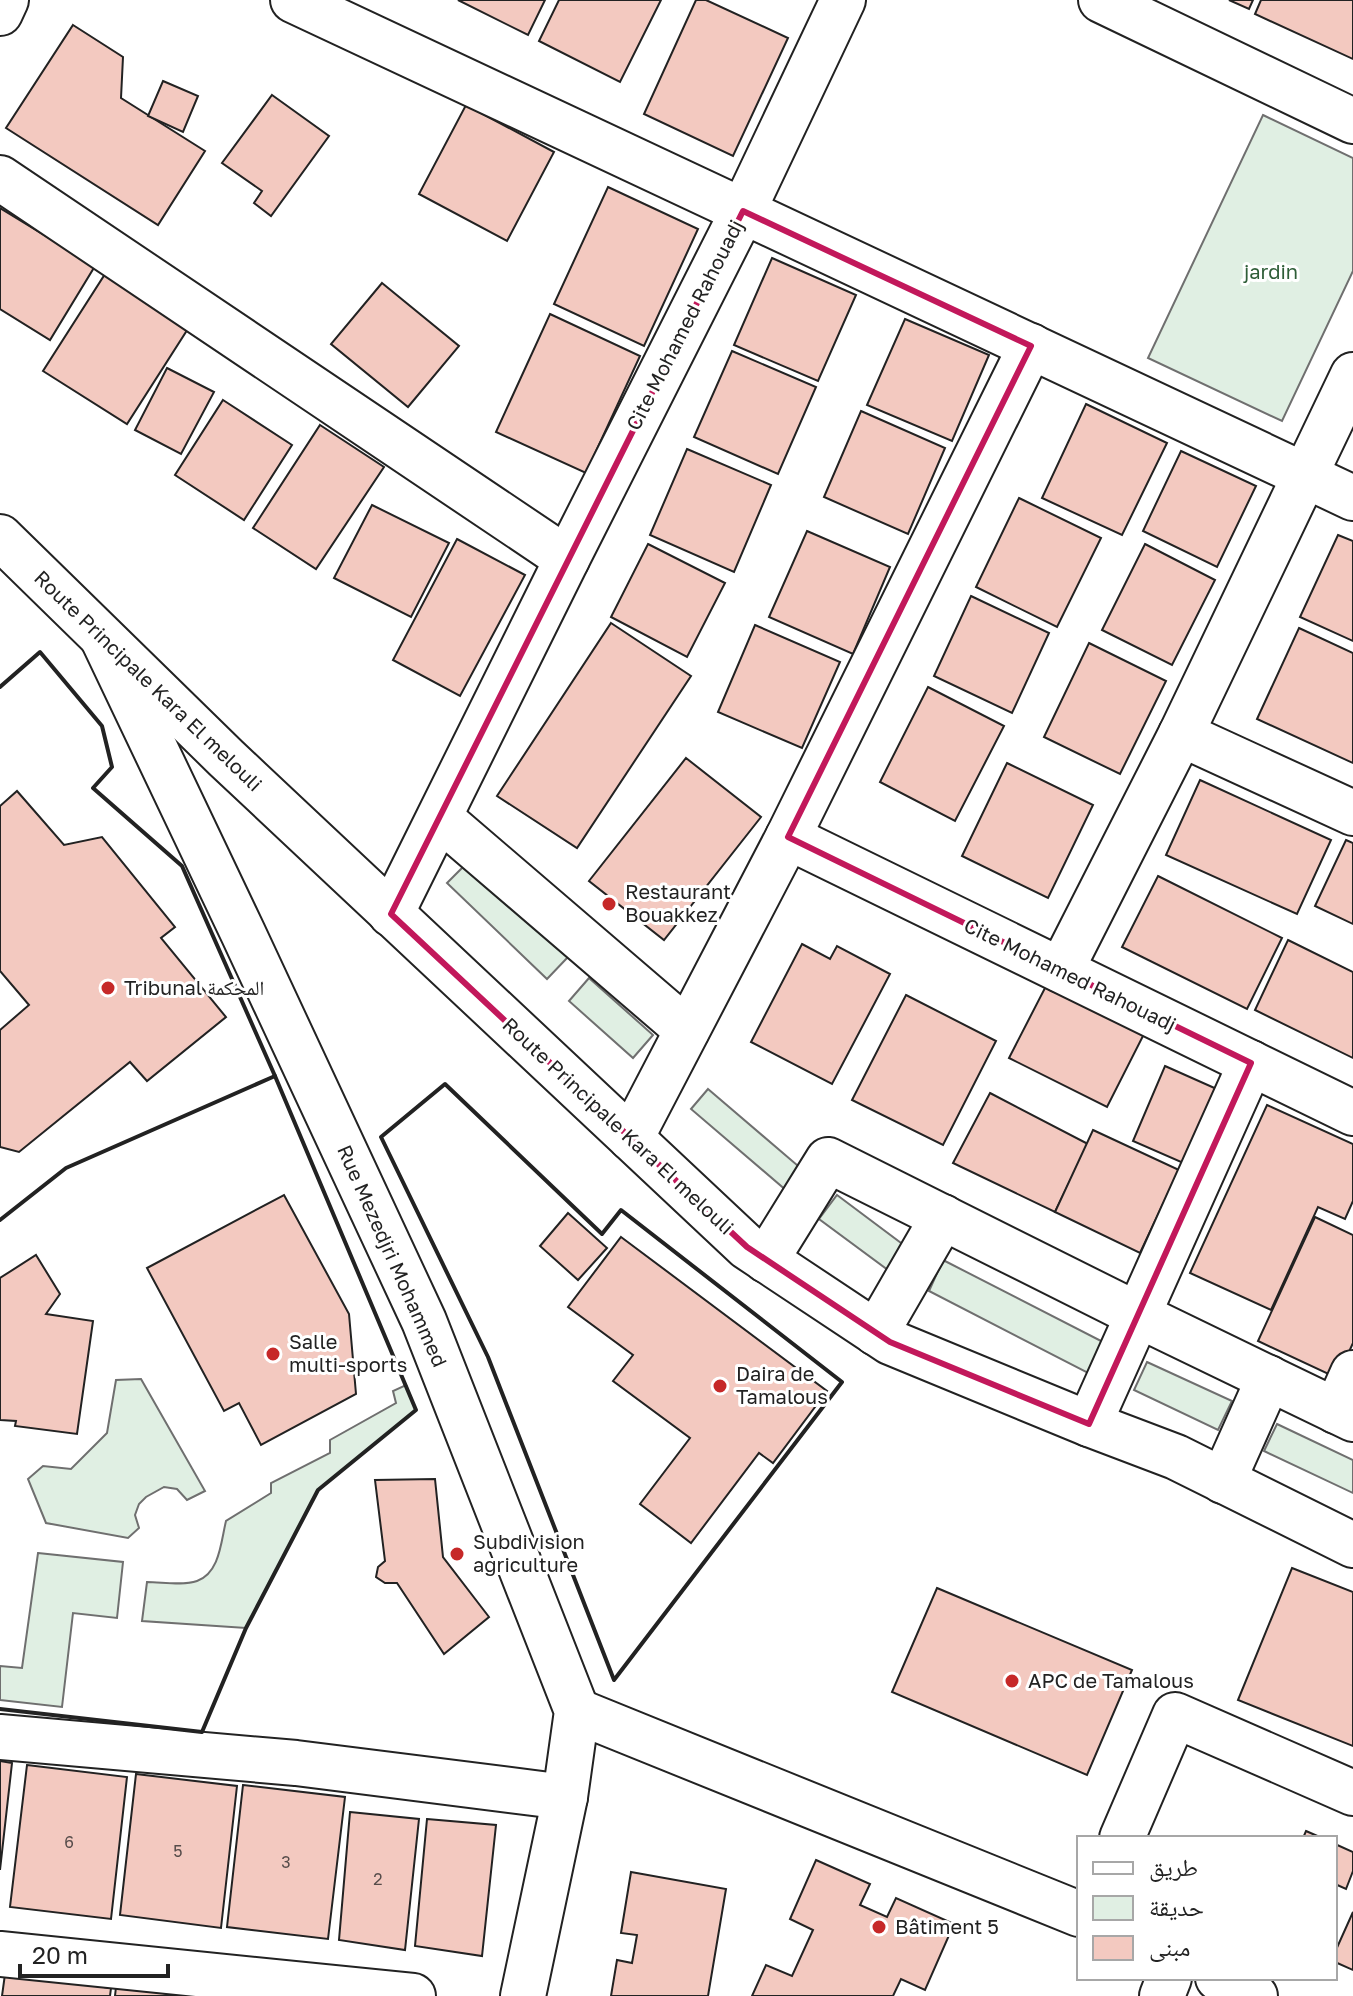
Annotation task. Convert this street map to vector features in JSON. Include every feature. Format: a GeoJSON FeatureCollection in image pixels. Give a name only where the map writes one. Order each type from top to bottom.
{"type":"FeatureCollection","features":[{"type":"Feature","properties":{"kind":"street"},"geometry":{"type":"LineString","coordinates":[[0,13],[6,0]]}},
{"type":"Feature","properties":{"kind":"street"},"geometry":{"type":"LineString","coordinates":[[293,0],[743,211],[843,0]]}},
{"type":"Feature","properties":{"kind":"street"},"geometry":{"type":"LineString","coordinates":[[1101,0],[1353,121]]}},
{"type":"Feature","properties":{"kind":"street"},"geometry":{"type":"LineString","coordinates":[[0,178],[567,559]]}},
{"type":"Feature","properties":{"kind":"street","name":"Cite Mohamed Rahouadj"},"geometry":{"type":"LineString","coordinates":[[391,914],[743,211],[1353,498]]}},
{"type":"Feature","properties":{"kind":"street"},"geometry":{"type":"LineString","coordinates":[[631,1138],[788,837],[1031,346]]}},
{"type":"Feature","properties":{"kind":"street"},"geometry":{"type":"LineString","coordinates":[[1061,970],[1181,734],[1353,375]]}},
{"type":"Feature","properties":{"kind":"street","name":"Route Principale Kara El melouli"},"geometry":{"type":"LineString","coordinates":[[0,537],[212,744],[747,1247],[890,1342],[1176,1457],[1353,1545]]}},
{"type":"Feature","properties":{"kind":"street","name":"Rue Mezedjri Mohammed"},"geometry":{"type":"LineString","coordinates":[[101,636],[424,1321],[577,1711],[565,1797],[523,1996]]}},
{"type":"Feature","properties":{"kind":"street"},"geometry":{"type":"LineString","coordinates":[[177,794],[174,747],[180,735],[189,733],[212,744]]}},
{"type":"Feature","properties":{"kind":"street"},"geometry":{"type":"LineString","coordinates":[[1181,734],[1353,813]]}},
{"type":"Feature","properties":{"kind":"street"},"geometry":{"type":"LineString","coordinates":[[440,818],[687,1030]]}},
{"type":"Feature","properties":{"kind":"street","name":"Cite Mohamed Rahouadj"},"geometry":{"type":"LineString","coordinates":[[788,837],[1353,1113]]}},
{"type":"Feature","properties":{"kind":"street"},"geometry":{"type":"LineString","coordinates":[[1089,1424],[1251,1063]]}},
{"type":"Feature","properties":{"kind":"street"},"geometry":{"type":"LineString","coordinates":[[766,1260],[828,1160],[1269,1378],[1347,1401]]}},
{"type":"Feature","properties":{"kind":"street"},"geometry":{"type":"LineString","coordinates":[[876,1333],[943,1217]]}},
{"type":"Feature","properties":{"kind":"street"},"geometry":{"type":"LineString","coordinates":[[1223,1481],[1269,1378]]}},
{"type":"Feature","properties":{"kind":"street"},"geometry":{"type":"LineString","coordinates":[[577,1711],[1077,1913]]}},
{"type":"Feature","properties":{"kind":"street"},"geometry":{"type":"LineString","coordinates":[[1123,1836],[1175,1715],[1353,1793]]}},
{"type":"Feature","properties":{"kind":"street"},"geometry":{"type":"LineString","coordinates":[[0,1737],[296,1763],[565,1797]]}},
{"type":"Feature","properties":{"kind":"street"},"geometry":{"type":"LineString","coordinates":[[0,1954],[413,1996]]}},
{"type":"Feature","properties":{"kind":"street"},"geometry":{"type":"LineString","coordinates":[[1222,1980],[1255,1996]]}},
{"type":"Feature","properties":{"kind":"highlighted area"},"geometry":{"type":"Polygon","coordinates":[[[743,211],[1031,346],[788,837],[1251,1063],[1089,1424],[890,1342],[747,1247],[391,914],[743,211]]]}},
{"type":"Feature","properties":{"kind":"green space","name":"jardin"},"geometry":{"type":"Polygon","coordinates":[[[1263,115],[1353,158],[1353,271],[1282,421],[1148,358],[1263,115]]]}},
{"type":"Feature","properties":{"kind":"green space"},"geometry":{"type":"Polygon","coordinates":[[[468,862],[568,957],[547,979],[447,883],[468,862]]]}},
{"type":"Feature","properties":{"kind":"green space"},"geometry":{"type":"Polygon","coordinates":[[[589,978],[653,1035],[633,1058],[569,1001],[589,978]]]}},
{"type":"Feature","properties":{"kind":"green space"},"geometry":{"type":"Polygon","coordinates":[[[708,1089],[804,1171],[787,1191],[691,1109],[708,1089]]]}},
{"type":"Feature","properties":{"kind":"green space"},"geometry":{"type":"Polygon","coordinates":[[[837,1195],[905,1246],[888,1270],[819,1219],[837,1195]]]}},
{"type":"Feature","properties":{"kind":"green space"},"geometry":{"type":"Polygon","coordinates":[[[943,1260],[1105,1343],[1090,1374],[929,1291],[943,1260]]]}},
{"type":"Feature","properties":{"kind":"green space"},"geometry":{"type":"Polygon","coordinates":[[[1147,1362],[1232,1401],[1218,1430],[1134,1390],[1147,1362]]]}},
{"type":"Feature","properties":{"kind":"green space"},"geometry":{"type":"Polygon","coordinates":[[[141,1379],[205,1491],[187,1500],[177,1489],[164,1487],[146,1497],[135,1515],[139,1528],[128,1538],[46,1523],[28,1479],[43,1466],[71,1469],[107,1433],[116,1380],[141,1379]]]}},
{"type":"Feature","properties":{"kind":"green space"},"geometry":{"type":"Polygon","coordinates":[[[406,1385],[416,1410],[318,1490],[246,1628],[142,1621],[147,1582],[185,1583],[205,1577],[218,1556],[226,1521],[271,1493],[271,1483],[330,1453],[330,1440],[396,1403],[393,1391],[406,1385]]]}},
{"type":"Feature","properties":{"kind":"green space"},"geometry":{"type":"Polygon","coordinates":[[[1277,1424],[1353,1460],[1353,1493],[1264,1451],[1277,1424]]]}},
{"type":"Feature","properties":{"kind":"green space"},"geometry":{"type":"Polygon","coordinates":[[[38,1553],[123,1562],[117,1618],[73,1613],[62,1707],[0,1700],[0,1666],[22,1668],[38,1553]]]}},
{"type":"Feature","properties":{"kind":"building"},"geometry":{"type":"Polygon","coordinates":[[[458,0],[545,0],[528,35],[458,0]]]}},
{"type":"Feature","properties":{"kind":"building"},"geometry":{"type":"Polygon","coordinates":[[[559,0],[661,0],[620,82],[539,41],[559,0]]]}},
{"type":"Feature","properties":{"kind":"building"},"geometry":{"type":"Polygon","coordinates":[[[696,0],[706,0],[788,38],[733,156],[644,114],[696,0]]]}},
{"type":"Feature","properties":{"kind":"building"},"geometry":{"type":"Polygon","coordinates":[[[1229,0],[1253,0],[1249,9],[1229,0]]]}},
{"type":"Feature","properties":{"kind":"building"},"geometry":{"type":"Polygon","coordinates":[[[1261,0],[1353,0],[1353,59],[1255,14],[1261,0]]]}},
{"type":"Feature","properties":{"kind":"building"},"geometry":{"type":"Polygon","coordinates":[[[73,25],[123,57],[121,98],[205,151],[158,225],[6,128],[73,25]]]}},
{"type":"Feature","properties":{"kind":"building"},"geometry":{"type":"Polygon","coordinates":[[[163,81],[198,96],[183,132],[148,116],[163,81]]]}},
{"type":"Feature","properties":{"kind":"building"},"geometry":{"type":"Polygon","coordinates":[[[272,95],[329,136],[271,216],[254,203],[262,191],[222,163],[272,95]]]}},
{"type":"Feature","properties":{"kind":"building"},"geometry":{"type":"Polygon","coordinates":[[[466,105],[554,152],[507,241],[419,194],[466,105]]]}},
{"type":"Feature","properties":{"kind":"building"},"geometry":{"type":"Polygon","coordinates":[[[608,187],[698,229],[644,346],[554,304],[608,187]]]}},
{"type":"Feature","properties":{"kind":"building"},"geometry":{"type":"Polygon","coordinates":[[[0,208],[95,266],[50,340],[0,309],[0,208]]]}},
{"type":"Feature","properties":{"kind":"building"},"geometry":{"type":"Polygon","coordinates":[[[772,258],[856,295],[818,381],[734,345],[772,258]]]}},
{"type":"Feature","properties":{"kind":"building"},"geometry":{"type":"Polygon","coordinates":[[[107,271],[191,324],[127,424],[43,371],[107,271]]]}},
{"type":"Feature","properties":{"kind":"building"},"geometry":{"type":"Polygon","coordinates":[[[382,283],[459,346],[408,407],[331,344],[382,283]]]}},
{"type":"Feature","properties":{"kind":"building"},"geometry":{"type":"Polygon","coordinates":[[[550,314],[640,356],[586,473],[496,432],[550,314]]]}},
{"type":"Feature","properties":{"kind":"building"},"geometry":{"type":"Polygon","coordinates":[[[905,319],[989,355],[952,441],[867,405],[905,319]]]}},
{"type":"Feature","properties":{"kind":"building"},"geometry":{"type":"Polygon","coordinates":[[[732,351],[816,387],[778,474],[694,437],[732,351]]]}},
{"type":"Feature","properties":{"kind":"building"},"geometry":{"type":"Polygon","coordinates":[[[167,368],[214,392],[181,454],[135,430],[167,368]]]}},
{"type":"Feature","properties":{"kind":"building"},"geometry":{"type":"Polygon","coordinates":[[[223,400],[292,445],[244,520],[175,475],[223,400]]]}},
{"type":"Feature","properties":{"kind":"building"},"geometry":{"type":"Polygon","coordinates":[[[1086,404],[1167,443],[1122,535],[1042,498],[1086,404]]]}},
{"type":"Feature","properties":{"kind":"building"},"geometry":{"type":"Polygon","coordinates":[[[861,411],[945,448],[908,534],[824,497],[861,411]]]}},
{"type":"Feature","properties":{"kind":"building"},"geometry":{"type":"Polygon","coordinates":[[[320,425],[384,467],[316,569],[253,528],[320,425]]]}},
{"type":"Feature","properties":{"kind":"building"},"geometry":{"type":"Polygon","coordinates":[[[687,449],[771,485],[734,572],[650,535],[687,449]]]}},
{"type":"Feature","properties":{"kind":"building"},"geometry":{"type":"Polygon","coordinates":[[[1181,451],[1256,486],[1217,567],[1143,531],[1181,451]]]}},
{"type":"Feature","properties":{"kind":"building"},"geometry":{"type":"Polygon","coordinates":[[[1019,498],[1101,538],[1057,627],[976,587],[1019,498]]]}},
{"type":"Feature","properties":{"kind":"building"},"geometry":{"type":"Polygon","coordinates":[[[372,505],[449,543],[411,617],[334,578],[372,505]]]}},
{"type":"Feature","properties":{"kind":"building"},"geometry":{"type":"Polygon","coordinates":[[[807,531],[890,567],[853,654],[769,617],[807,531]]]}},
{"type":"Feature","properties":{"kind":"building"},"geometry":{"type":"Polygon","coordinates":[[[1338,535],[1353,541],[1353,641],[1300,617],[1338,535]]]}},
{"type":"Feature","properties":{"kind":"building"},"geometry":{"type":"Polygon","coordinates":[[[457,539],[525,575],[460,696],[393,660],[457,539]]]}},
{"type":"Feature","properties":{"kind":"building"},"geometry":{"type":"Polygon","coordinates":[[[648,544],[725,583],[687,657],[611,617],[648,544]]]}},
{"type":"Feature","properties":{"kind":"building"},"geometry":{"type":"Polygon","coordinates":[[[1145,544],[1215,580],[1172,665],[1102,630],[1145,544]]]}},
{"type":"Feature","properties":{"kind":"building"},"geometry":{"type":"Polygon","coordinates":[[[971,596],[1049,633],[1012,713],[934,676],[971,596]]]}},
{"type":"Feature","properties":{"kind":"building"},"geometry":{"type":"Polygon","coordinates":[[[611,623],[691,676],[577,848],[497,796],[611,623]]]}},
{"type":"Feature","properties":{"kind":"building"},"geometry":{"type":"Polygon","coordinates":[[[755,625],[840,662],[802,748],[718,712],[755,625]]]}},
{"type":"Feature","properties":{"kind":"building"},"geometry":{"type":"Polygon","coordinates":[[[1299,628],[1353,653],[1353,763],[1257,719],[1299,628]]]}},
{"type":"Feature","properties":{"kind":"building"},"geometry":{"type":"Polygon","coordinates":[[[1089,643],[1166,681],[1120,774],[1044,737],[1089,643]]]}},
{"type":"Feature","properties":{"kind":"building"},"geometry":{"type":"Polygon","coordinates":[[[928,687],[1004,726],[955,821],[880,782],[928,687]]]}},
{"type":"Feature","properties":{"kind":"building"},"geometry":{"type":"Polygon","coordinates":[[[686,758],[761,817],[664,940],[589,881],[686,758]]]}},
{"type":"Feature","properties":{"kind":"building"},"geometry":{"type":"Polygon","coordinates":[[[1007,763],[1093,805],[1048,898],[962,856],[1007,763]]]}},
{"type":"Feature","properties":{"kind":"building"},"geometry":{"type":"Polygon","coordinates":[[[1200,780],[1331,840],[1297,914],[1166,855],[1200,780]]]}},
{"type":"Feature","properties":{"kind":"building","name":"Tribunal المحكمة"},"geometry":{"type":"Polygon","coordinates":[[[17,791],[64,845],[102,837],[175,927],[161,938],[226,1017],[147,1081],[130,1062],[19,1152],[0,1147],[0,1030],[29,1005],[0,971],[0,806],[17,791]]]}},
{"type":"Feature","properties":{"kind":"building"},"geometry":{"type":"Polygon","coordinates":[[[1346,840],[1353,843],[1353,924],[1315,906],[1346,840]]]}},
{"type":"Feature","properties":{"kind":"building"},"geometry":{"type":"Polygon","coordinates":[[[1158,876],[1282,938],[1247,1009],[1122,947],[1158,876]]]}},
{"type":"Feature","properties":{"kind":"building"},"geometry":{"type":"Polygon","coordinates":[[[1288,940],[1353,972],[1353,1058],[1255,1010],[1288,940]]]}},
{"type":"Feature","properties":{"kind":"building"},"geometry":{"type":"Polygon","coordinates":[[[802,944],[830,959],[837,946],[890,974],[832,1084],[751,1042],[802,944]]]}},
{"type":"Feature","properties":{"kind":"building"},"geometry":{"type":"Polygon","coordinates":[[[1046,986],[1144,1034],[1107,1107],[1009,1058],[1046,986]]]}},
{"type":"Feature","properties":{"kind":"building"},"geometry":{"type":"Polygon","coordinates":[[[906,995],[996,1041],[943,1145],[852,1100],[906,995]]]}},
{"type":"Feature","properties":{"kind":"building"},"geometry":{"type":"Polygon","coordinates":[[[1165,1066],[1246,1102],[1213,1176],[1133,1141],[1165,1066]]]}},
{"type":"Feature","properties":{"kind":"building"},"geometry":{"type":"Polygon","coordinates":[[[990,1093],[1088,1144],[1055,1212],[953,1163],[990,1093]]]}},
{"type":"Feature","properties":{"kind":"building"},"geometry":{"type":"Polygon","coordinates":[[[1267,1105],[1353,1144],[1353,1201],[1345,1219],[1318,1207],[1271,1310],[1190,1273],[1267,1105]]]}},
{"type":"Feature","properties":{"kind":"building"},"geometry":{"type":"Polygon","coordinates":[[[1093,1130],[1179,1170],[1140,1253],[1055,1212],[1093,1130]]]}},
{"type":"Feature","properties":{"kind":"building","name":"Salle multi-sports"},"geometry":{"type":"Polygon","coordinates":[[[284,1195],[349,1314],[356,1394],[261,1445],[239,1403],[224,1411],[147,1268],[284,1195]]]}},
{"type":"Feature","properties":{"kind":"building"},"geometry":{"type":"Polygon","coordinates":[[[568,1213],[607,1248],[578,1280],[540,1246],[568,1213]]]}},
{"type":"Feature","properties":{"kind":"building"},"geometry":{"type":"Polygon","coordinates":[[[1315,1217],[1353,1235],[1353,1343],[1337,1378],[1258,1341],[1315,1217]]]}},
{"type":"Feature","properties":{"kind":"building","name":"Daira de Tamalous"},"geometry":{"type":"Polygon","coordinates":[[[621,1237],[827,1391],[773,1463],[759,1453],[691,1543],[640,1504],[690,1438],[613,1381],[633,1355],[568,1307],[621,1237]]]}},
{"type":"Feature","properties":{"kind":"building"},"geometry":{"type":"Polygon","coordinates":[[[36,1255],[60,1294],[46,1314],[93,1321],[77,1434],[15,1426],[16,1421],[0,1420],[0,1278],[36,1255]]]}},
{"type":"Feature","properties":{"kind":"building"},"geometry":{"type":"Polygon","coordinates":[[[435,1479],[443,1557],[489,1617],[444,1654],[397,1583],[385,1583],[376,1577],[378,1567],[385,1561],[375,1480],[435,1479]]]}},
{"type":"Feature","properties":{"kind":"building"},"geometry":{"type":"Polygon","coordinates":[[[1292,1568],[1353,1592],[1353,1746],[1238,1700],[1292,1568]]]}},
{"type":"Feature","properties":{"kind":"building","name":"APC de Tamalous"},"geometry":{"type":"Polygon","coordinates":[[[937,1588],[1132,1670],[1087,1775],[892,1692],[937,1588]]]}},
{"type":"Feature","properties":{"kind":"building"},"geometry":{"type":"Polygon","coordinates":[[[0,1761],[12,1763],[0,1870],[0,1761]]]}},
{"type":"Feature","properties":{"kind":"building"},"geometry":{"type":"Polygon","coordinates":[[[27,1765],[127,1777],[111,1919],[10,1907],[27,1765]]]}},
{"type":"Feature","properties":{"kind":"building"},"geometry":{"type":"Polygon","coordinates":[[[136,1774],[237,1786],[221,1928],[120,1915],[136,1774]]]}},
{"type":"Feature","properties":{"kind":"building"},"geometry":{"type":"Polygon","coordinates":[[[243,1785],[345,1797],[328,1939],[227,1927],[243,1785]]]}},
{"type":"Feature","properties":{"kind":"building"},"geometry":{"type":"Polygon","coordinates":[[[350,1812],[419,1819],[405,1950],[339,1940],[350,1812]]]}},
{"type":"Feature","properties":{"kind":"building"},"geometry":{"type":"Polygon","coordinates":[[[427,1819],[496,1825],[482,1956],[415,1946],[427,1819]]]}},
{"type":"Feature","properties":{"kind":"building"},"geometry":{"type":"Polygon","coordinates":[[[1337,1845],[1353,1852],[1353,1871],[1346,1889],[1337,1885],[1337,1845]]]}},
{"type":"Feature","properties":{"kind":"building","name":"Bâtiment 5"},"geometry":{"type":"Polygon","coordinates":[[[816,1860],[870,1884],[860,1905],[887,1917],[896,1898],[954,1924],[925,1990],[901,1979],[893,1996],[752,1996],[766,1965],[792,1976],[813,1930],[790,1919],[816,1860]]]}},
{"type":"Feature","properties":{"kind":"building"},"geometry":{"type":"Polygon","coordinates":[[[631,1872],[726,1889],[708,1996],[611,1996],[617,1960],[632,1963],[637,1935],[621,1933],[631,1872]]]}},
{"type":"Feature","properties":{"kind":"building"},"geometry":{"type":"Polygon","coordinates":[[[1353,1912],[1353,1970],[1337,1963],[1337,1948],[1353,1912]]]}},
{"type":"Feature","properties":{"kind":"building"},"geometry":{"type":"Polygon","coordinates":[[[5,1974],[111,1988],[110,1996],[2,1996],[5,1974]]]}},
{"type":"Feature","properties":{"kind":"building"},"geometry":{"type":"Polygon","coordinates":[[[116,1987],[186,1996],[115,1996],[116,1987]]]}},
{"type":"Feature","properties":{"kind":"wall"},"geometry":{"type":"LineString","coordinates":[[0,687],[40,652],[102,726],[112,767],[93,788],[182,866],[275,1076]]}},
{"type":"Feature","properties":{"kind":"wall"},"geometry":{"type":"LineString","coordinates":[[0,1220],[66,1168],[275,1076],[416,1410],[318,1490],[246,1628],[202,1732],[0,1709]]}},
{"type":"Feature","properties":{"kind":"wall"},"geometry":{"type":"LineString","coordinates":[[445,1084],[602,1234],[621,1210],[842,1382],[614,1680],[488,1357],[381,1137],[445,1084]]}},
{"type":"Feature","properties":{"kind":"place","name":"Restaurant Bouakkez"},"geometry":{"type":"Point","coordinates":[609,904]}},
{"type":"Feature","properties":{"kind":"place","name":"Tribunal المحكمة"},"geometry":{"type":"Point","coordinates":[108,988]}},
{"type":"Feature","properties":{"kind":"place","name":"Salle multi-sports"},"geometry":{"type":"Point","coordinates":[273,1354]}},
{"type":"Feature","properties":{"kind":"place","name":"Daira de Tamalous"},"geometry":{"type":"Point","coordinates":[720,1386]}},
{"type":"Feature","properties":{"kind":"place","name":"Subdivision agriculture"},"geometry":{"type":"Point","coordinates":[457,1554]}},
{"type":"Feature","properties":{"kind":"place","name":"APC de Tamalous"},"geometry":{"type":"Point","coordinates":[1012,1681]}},
{"type":"Feature","properties":{"kind":"place","name":"Bâtiment 5"},"geometry":{"type":"Point","coordinates":[879,1927]}}]}
